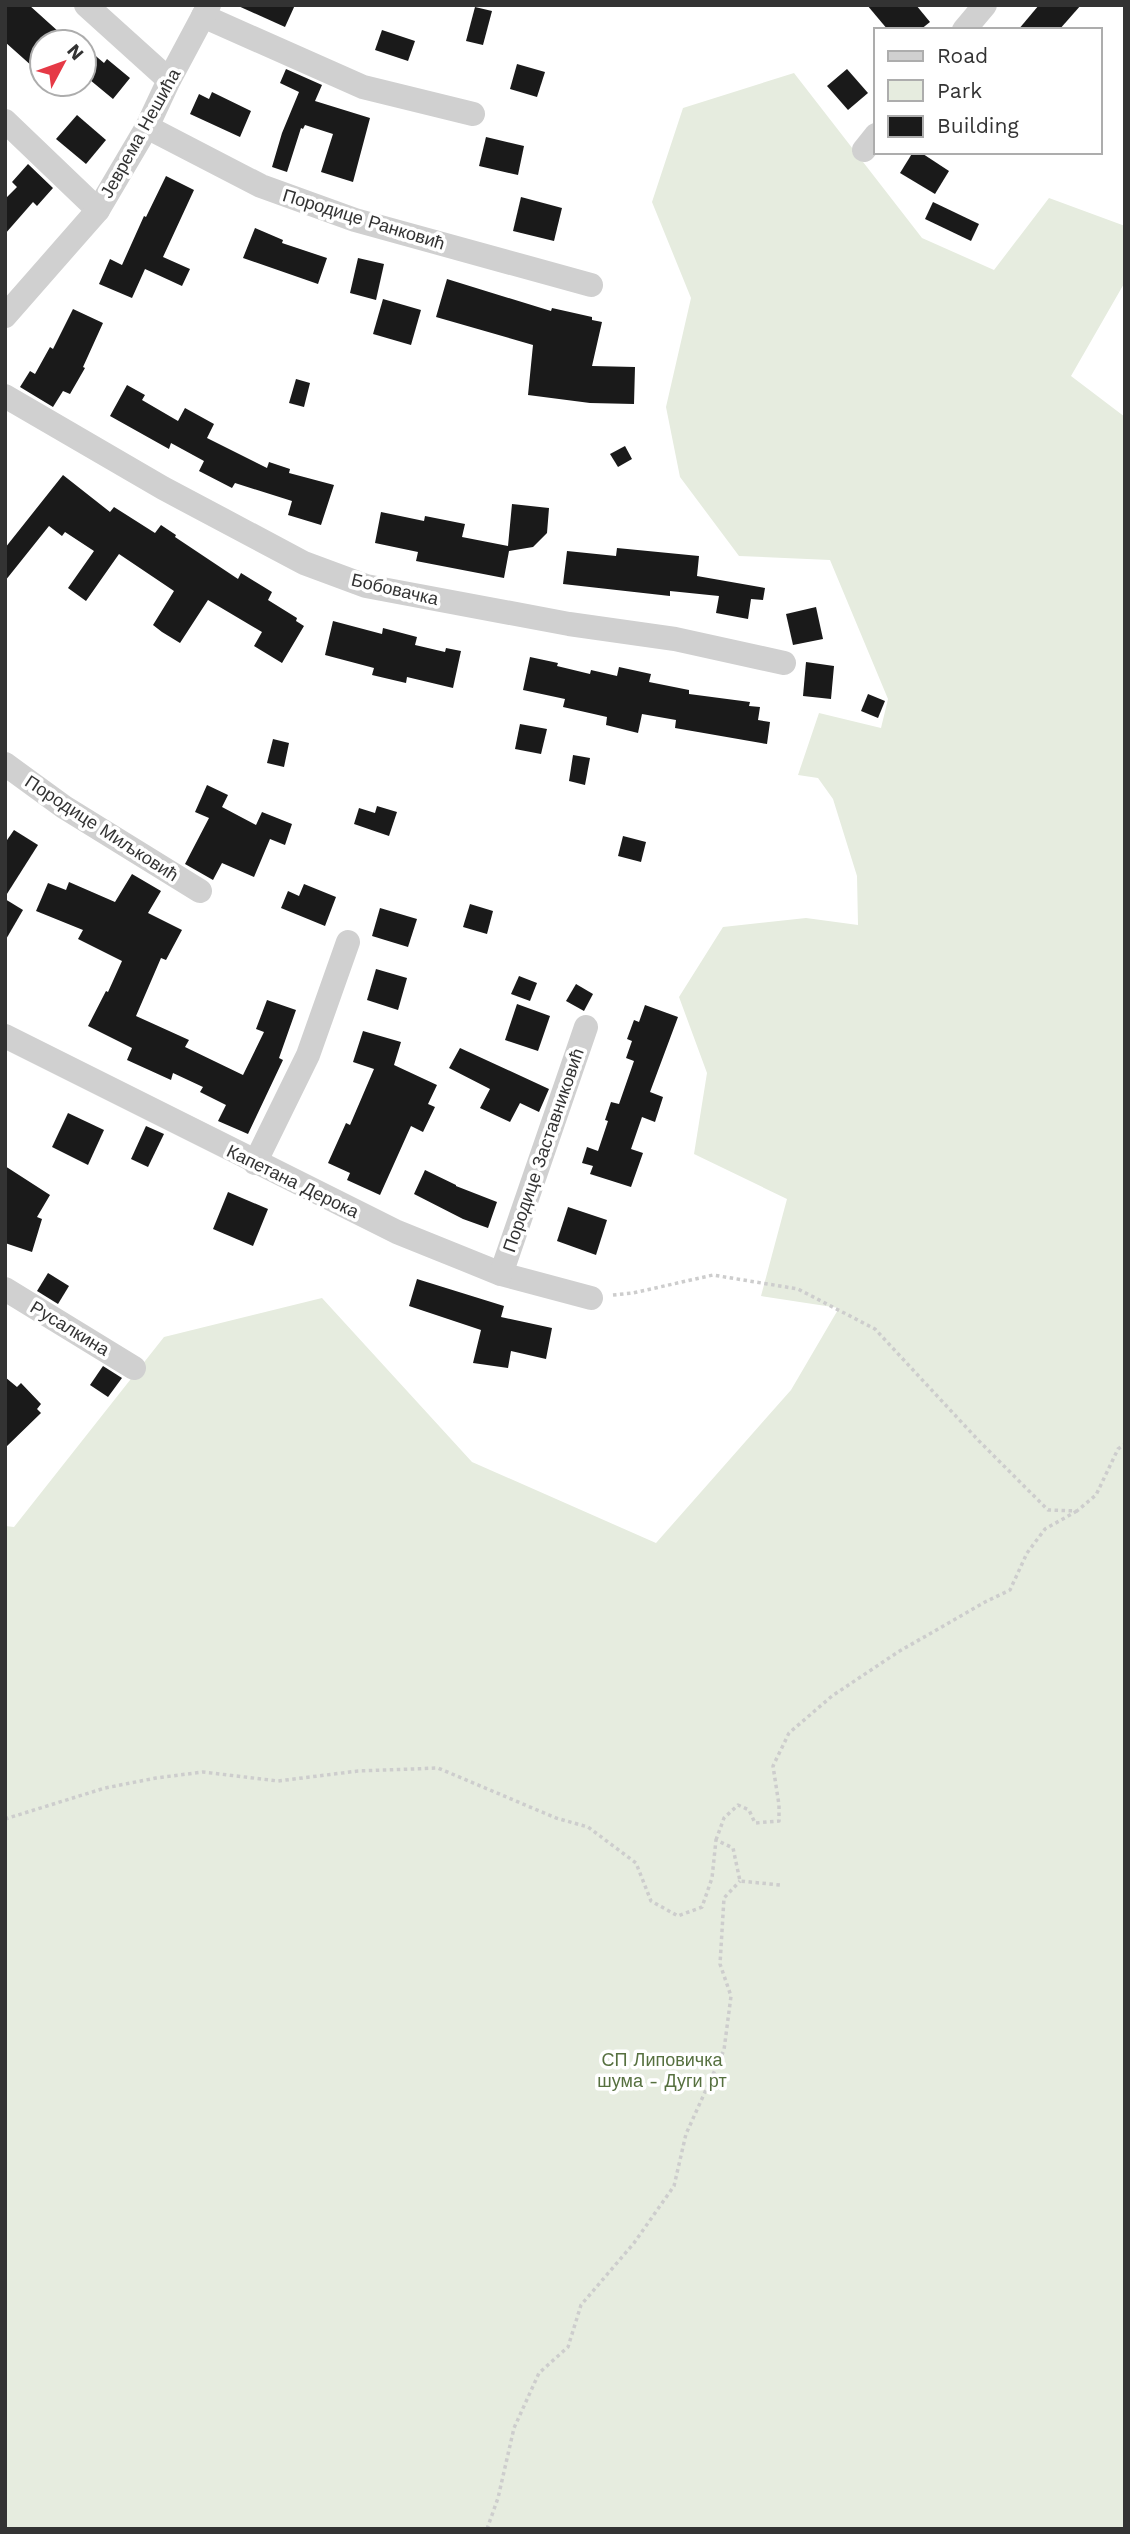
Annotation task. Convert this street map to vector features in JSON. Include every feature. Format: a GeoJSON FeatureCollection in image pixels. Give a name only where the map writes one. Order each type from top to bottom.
{"type":"FeatureCollection","features":[{"type":"Feature","properties":{"kind":"street"},"geometry":{"type":"LineString","coordinates":[[86,5],[169,80]]}},
{"type":"Feature","properties":{"kind":"street"},"geometry":{"type":"LineString","coordinates":[[966,28],[985,5]]}},
{"type":"Feature","properties":{"kind":"street"},"geometry":{"type":"LineString","coordinates":[[206,10],[363,87],[474,114]]}},
{"type":"Feature","properties":{"kind":"street","name":"Јеврема Нешића"},"geometry":{"type":"LineString","coordinates":[[5,316],[98,210],[147,127],[206,10]]}},
{"type":"Feature","properties":{"kind":"street"},"geometry":{"type":"LineString","coordinates":[[5,121],[98,210]]}},
{"type":"Feature","properties":{"kind":"street","name":"Породице Ранковић"},"geometry":{"type":"LineString","coordinates":[[147,127],[261,186],[355,220],[591,285]]}},
{"type":"Feature","properties":{"kind":"street","name":"Бобовачка"},"geometry":{"type":"LineString","coordinates":[[5,396],[163,488],[304,563],[366,586],[569,624],[676,639],[784,663]]}},
{"type":"Feature","properties":{"kind":"street","name":"Породице Миљковић"},"geometry":{"type":"LineString","coordinates":[[5,764],[64,807],[200,891]]}},
{"type":"Feature","properties":{"kind":"street"},"geometry":{"type":"LineString","coordinates":[[255,1163],[308,1055],[348,943]]}},
{"type":"Feature","properties":{"kind":"street","name":"Породице Заставниковић"},"geometry":{"type":"LineString","coordinates":[[501,1274],[586,1027]]}},
{"type":"Feature","properties":{"kind":"street","name":"Капетана Дерока"},"geometry":{"type":"LineString","coordinates":[[5,1036],[397,1232],[501,1274],[591,1298]]}},
{"type":"Feature","properties":{"kind":"street","name":"Русалкина"},"geometry":{"type":"LineString","coordinates":[[5,1289],[134,1368]]}},
{"type":"Feature","properties":{"kind":"path"},"geometry":{"type":"LineString","coordinates":[[591,1298],[633,1293],[713,1275],[798,1289],[875,1329],[979,1441],[1048,1510],[1077,1511]]}},
{"type":"Feature","properties":{"kind":"path"},"geometry":{"type":"LineString","coordinates":[[5,1819],[105,1788],[203,1772],[278,1781],[358,1770],[438,1768],[556,1818],[588,1827],[636,1863],[651,1901],[678,1916],[702,1907],[712,1878],[716,1840],[724,1818],[738,1805],[748,1810],[755,1823],[779,1821],[773,1766],[789,1733],[831,1696],[898,1652],[1010,1590],[1027,1553],[1045,1529],[1077,1511],[1096,1495],[1118,1449],[1125,1444]]}},
{"type":"Feature","properties":{"kind":"path"},"geometry":{"type":"LineString","coordinates":[[716,1840],[733,1848],[740,1881]]}},
{"type":"Feature","properties":{"kind":"path"},"geometry":{"type":"LineString","coordinates":[[740,1881],[780,1885]]}},
{"type":"Feature","properties":{"kind":"path"},"geometry":{"type":"LineString","coordinates":[[487,2529],[498,2498],[514,2428],[539,2373],[568,2347],[581,2305],[634,2243],[674,2186],[685,2134],[724,2050],[731,1996],[720,1964],[724,1898],[740,1881]]}},
{"type":"Feature","properties":{"kind":"green space","name":"СП Липовичка шума - Дуги рт"},"geometry":{"type":"Polygon","coordinates":[[[794,73],[922,238],[994,270],[1049,198],[1125,226],[1125,282],[1071,376],[1125,417],[1125,2529],[5,2529],[5,1526],[14,1527],[164,1337],[322,1298],[472,1462],[656,1543],[791,1390],[839,1308],[761,1296],[787,1199],[694,1154],[707,1073],[679,997],[723,927],[806,918],[858,925],[857,876],[833,799],[818,778],[798,775],[819,713],[881,728],[888,699],[830,560],[739,556],[680,477],[666,407],[691,298],[652,202],[683,108],[794,73]]]}},
{"type":"Feature","properties":{"kind":"building"},"geometry":{"type":"Polygon","coordinates":[[[5,5],[29,5],[54,28],[28,28],[28,63],[5,42],[5,5]]]}},
{"type":"Feature","properties":{"kind":"building"},"geometry":{"type":"Polygon","coordinates":[[[236,5],[295,5],[285,27],[236,5]]]}},
{"type":"Feature","properties":{"kind":"building"},"geometry":{"type":"Polygon","coordinates":[[[867,5],[916,5],[930,22],[922,28],[886,28],[867,5]]]}},
{"type":"Feature","properties":{"kind":"building"},"geometry":{"type":"Polygon","coordinates":[[[1039,5],[1081,5],[1061,28],[1020,28],[1039,5]]]}},
{"type":"Feature","properties":{"kind":"building"},"geometry":{"type":"Polygon","coordinates":[[[475,7],[492,11],[483,45],[466,41],[475,7]]]}},
{"type":"Feature","properties":{"kind":"building"},"geometry":{"type":"Polygon","coordinates":[[[382,30],[415,41],[408,61],[375,50],[382,30]]]}},
{"type":"Feature","properties":{"kind":"building"},"geometry":{"type":"Polygon","coordinates":[[[98,58],[104,63],[107,59],[130,78],[113,99],[98,87],[98,58]]]}},
{"type":"Feature","properties":{"kind":"building"},"geometry":{"type":"Polygon","coordinates":[[[517,64],[545,72],[537,97],[510,89],[517,64]]]}},
{"type":"Feature","properties":{"kind":"building"},"geometry":{"type":"Polygon","coordinates":[[[286,69],[322,85],[315,101],[370,118],[353,182],[321,172],[333,134],[305,125],[301,128],[287,172],[272,167],[282,133],[299,92],[280,83],[286,69]]]}},
{"type":"Feature","properties":{"kind":"building"},"geometry":{"type":"Polygon","coordinates":[[[847,69],[868,93],[848,110],[827,86],[847,69]]]}},
{"type":"Feature","properties":{"kind":"building"},"geometry":{"type":"Polygon","coordinates":[[[212,92],[251,111],[240,137],[190,114],[199,94],[209,99],[212,92]]]}},
{"type":"Feature","properties":{"kind":"building"},"geometry":{"type":"Polygon","coordinates":[[[77,115],[106,140],[86,164],[56,139],[77,115]]]}},
{"type":"Feature","properties":{"kind":"building"},"geometry":{"type":"Polygon","coordinates":[[[486,137],[524,146],[518,175],[479,166],[486,137]]]}},
{"type":"Feature","properties":{"kind":"building"},"geometry":{"type":"Polygon","coordinates":[[[912,154],[923,154],[949,171],[935,194],[900,173],[912,154]]]}},
{"type":"Feature","properties":{"kind":"building"},"geometry":{"type":"Polygon","coordinates":[[[28,164],[53,188],[37,206],[33,202],[5,234],[5,199],[17,187],[12,182],[28,164]]]}},
{"type":"Feature","properties":{"kind":"building"},"geometry":{"type":"Polygon","coordinates":[[[166,176],[194,190],[163,257],[190,269],[182,286],[145,269],[132,298],[99,284],[110,259],[122,265],[166,176]]]}},
{"type":"Feature","properties":{"kind":"building"},"geometry":{"type":"Polygon","coordinates":[[[521,197],[562,208],[554,241],[513,231],[521,197]]]}},
{"type":"Feature","properties":{"kind":"building"},"geometry":{"type":"Polygon","coordinates":[[[933,202],[979,224],[971,241],[925,219],[933,202]]]}},
{"type":"Feature","properties":{"kind":"building"},"geometry":{"type":"Polygon","coordinates":[[[255,228],[283,240],[282,243],[327,258],[318,284],[243,258],[255,228]]]}},
{"type":"Feature","properties":{"kind":"building"},"geometry":{"type":"Polygon","coordinates":[[[358,258],[384,264],[376,300],[350,293],[358,258]]]}},
{"type":"Feature","properties":{"kind":"building"},"geometry":{"type":"Polygon","coordinates":[[[447,279],[551,311],[552,308],[592,317],[592,320],[602,322],[592,366],[635,367],[634,404],[590,403],[528,395],[533,345],[436,317],[447,279]]]}},
{"type":"Feature","properties":{"kind":"building"},"geometry":{"type":"Polygon","coordinates":[[[383,299],[421,310],[411,345],[373,334],[383,299]]]}},
{"type":"Feature","properties":{"kind":"building"},"geometry":{"type":"Polygon","coordinates":[[[73,309],[103,323],[83,367],[85,368],[70,394],[63,391],[53,407],[20,387],[30,371],[35,374],[50,347],[53,349],[73,309]]]}},
{"type":"Feature","properties":{"kind":"building"},"geometry":{"type":"Polygon","coordinates":[[[296,379],[310,383],[304,407],[289,403],[296,379]]]}},
{"type":"Feature","properties":{"kind":"building"},"geometry":{"type":"Polygon","coordinates":[[[127,385],[145,395],[142,400],[178,421],[185,408],[214,424],[207,438],[267,468],[269,462],[290,469],[289,473],[334,485],[321,525],[288,515],[292,501],[235,483],[232,488],[199,471],[204,461],[171,443],[169,449],[110,416],[127,385]]]}},
{"type":"Feature","properties":{"kind":"building"},"geometry":{"type":"Polygon","coordinates":[[[625,446],[632,459],[618,467],[610,454],[625,446]]]}},
{"type":"Feature","properties":{"kind":"building"},"geometry":{"type":"Polygon","coordinates":[[[63,475],[110,512],[114,507],[155,533],[161,525],[238,579],[241,573],[272,592],[268,600],[297,618],[296,621],[304,626],[282,663],[254,646],[262,632],[208,600],[180,643],[162,632],[153,625],[174,591],[119,554],[86,601],[68,588],[94,551],[65,532],[62,536],[49,526],[5,581],[5,548],[63,475]]]}},
{"type":"Feature","properties":{"kind":"building"},"geometry":{"type":"Polygon","coordinates":[[[512,504],[549,508],[547,533],[533,547],[509,551],[504,578],[416,561],[418,552],[375,543],[381,512],[424,521],[425,516],[465,524],[462,537],[508,546],[512,504]]]}},
{"type":"Feature","properties":{"kind":"building"},"geometry":{"type":"Polygon","coordinates":[[[617,548],[699,556],[697,576],[765,588],[763,600],[751,599],[748,619],[716,613],[719,596],[670,591],[670,596],[563,584],[567,551],[616,556],[617,548]]]}},
{"type":"Feature","properties":{"kind":"building"},"geometry":{"type":"Polygon","coordinates":[[[816,607],[823,639],[793,645],[786,614],[816,607]]]}},
{"type":"Feature","properties":{"kind":"building"},"geometry":{"type":"Polygon","coordinates":[[[333,621],[382,634],[383,628],[417,637],[415,645],[445,652],[446,648],[461,651],[453,688],[407,677],[406,683],[372,675],[374,668],[325,655],[333,621]]]}},
{"type":"Feature","properties":{"kind":"building"},"geometry":{"type":"Polygon","coordinates":[[[530,657],[590,674],[591,670],[617,676],[619,667],[651,674],[649,682],[689,690],[689,694],[750,702],[749,706],[760,707],[758,720],[770,722],[767,744],[675,728],[676,720],[642,714],[638,733],[606,725],[607,717],[563,707],[565,699],[523,690],[530,657]]]}},
{"type":"Feature","properties":{"kind":"building"},"geometry":{"type":"Polygon","coordinates":[[[806,662],[834,666],[831,699],[803,696],[806,662]]]}},
{"type":"Feature","properties":{"kind":"building"},"geometry":{"type":"Polygon","coordinates":[[[868,694],[885,701],[878,718],[861,711],[868,694]]]}},
{"type":"Feature","properties":{"kind":"building"},"geometry":{"type":"Polygon","coordinates":[[[520,724],[547,729],[541,754],[515,749],[520,724]]]}},
{"type":"Feature","properties":{"kind":"building"},"geometry":{"type":"Polygon","coordinates":[[[273,739],[289,743],[284,767],[267,763],[273,739]]]}},
{"type":"Feature","properties":{"kind":"building"},"geometry":{"type":"Polygon","coordinates":[[[573,755],[590,758],[585,785],[569,781],[573,755]]]}},
{"type":"Feature","properties":{"kind":"building"},"geometry":{"type":"Polygon","coordinates":[[[207,785],[228,795],[222,807],[256,825],[262,812],[292,824],[285,845],[270,839],[254,877],[222,863],[213,880],[185,864],[209,818],[195,812],[207,785]]]}},
{"type":"Feature","properties":{"kind":"building"},"geometry":{"type":"Polygon","coordinates":[[[377,806],[397,812],[389,836],[354,824],[359,808],[375,813],[377,806]]]}},
{"type":"Feature","properties":{"kind":"building"},"geometry":{"type":"Polygon","coordinates":[[[14,830],[38,845],[5,897],[5,843],[14,830]]]}},
{"type":"Feature","properties":{"kind":"building"},"geometry":{"type":"Polygon","coordinates":[[[623,836],[646,842],[641,862],[618,856],[623,836]]]}},
{"type":"Feature","properties":{"kind":"building"},"geometry":{"type":"Polygon","coordinates":[[[132,874],[161,891],[148,913],[182,930],[166,960],[161,958],[136,1016],[189,1040],[185,1047],[243,1075],[264,1032],[256,1029],[267,1000],[296,1010],[279,1058],[283,1060],[248,1134],[218,1121],[226,1105],[200,1092],[203,1087],[173,1073],[171,1080],[127,1060],[132,1048],[88,1026],[122,961],[78,939],[83,930],[36,911],[48,883],[66,890],[69,882],[115,902],[132,874]]]}},
{"type":"Feature","properties":{"kind":"building"},"geometry":{"type":"Polygon","coordinates":[[[304,884],[336,897],[325,926],[281,908],[288,891],[299,896],[304,884]]]}},
{"type":"Feature","properties":{"kind":"building"},"geometry":{"type":"Polygon","coordinates":[[[5,899],[23,910],[5,941],[5,899]]]}},
{"type":"Feature","properties":{"kind":"building"},"geometry":{"type":"Polygon","coordinates":[[[470,904],[493,911],[487,934],[463,927],[470,904]]]}},
{"type":"Feature","properties":{"kind":"building"},"geometry":{"type":"Polygon","coordinates":[[[380,908],[417,919],[408,947],[372,936],[380,908]]]}},
{"type":"Feature","properties":{"kind":"building"},"geometry":{"type":"Polygon","coordinates":[[[376,969],[407,978],[398,1010],[367,1000],[376,969]]]}},
{"type":"Feature","properties":{"kind":"building"},"geometry":{"type":"Polygon","coordinates":[[[519,976],[537,983],[530,1001],[511,994],[519,976]]]}},
{"type":"Feature","properties":{"kind":"building"},"geometry":{"type":"Polygon","coordinates":[[[576,984],[593,994],[584,1011],[566,1001],[576,984]]]}},
{"type":"Feature","properties":{"kind":"building"},"geometry":{"type":"Polygon","coordinates":[[[517,1004],[550,1016],[538,1051],[505,1040],[517,1004]]]}},
{"type":"Feature","properties":{"kind":"building"},"geometry":{"type":"Polygon","coordinates":[[[645,1005],[678,1017],[650,1092],[663,1097],[655,1122],[642,1117],[631,1149],[643,1153],[631,1187],[590,1174],[593,1166],[582,1163],[587,1147],[598,1151],[611,1102],[619,1104],[634,1061],[626,1058],[632,1041],[627,1039],[634,1020],[639,1022],[645,1005]]]}},
{"type":"Feature","properties":{"kind":"building"},"geometry":{"type":"Polygon","coordinates":[[[363,1031],[401,1042],[394,1065],[437,1085],[428,1104],[435,1107],[423,1132],[411,1126],[380,1195],[347,1180],[350,1173],[328,1163],[346,1123],[350,1125],[374,1069],[353,1062],[363,1031]]]}},
{"type":"Feature","properties":{"kind":"building"},"geometry":{"type":"Polygon","coordinates":[[[460,1048],[549,1089],[539,1112],[520,1103],[510,1122],[480,1108],[490,1089],[449,1068],[460,1048]]]}},
{"type":"Feature","properties":{"kind":"building"},"geometry":{"type":"Polygon","coordinates":[[[68,1113],[104,1130],[88,1165],[52,1147],[68,1113]]]}},
{"type":"Feature","properties":{"kind":"building"},"geometry":{"type":"Polygon","coordinates":[[[146,1126],[164,1134],[148,1167],[131,1159],[146,1126]]]}},
{"type":"Feature","properties":{"kind":"building"},"geometry":{"type":"Polygon","coordinates":[[[5,1166],[50,1195],[37,1217],[42,1219],[32,1252],[5,1243],[5,1166]]]}},
{"type":"Feature","properties":{"kind":"building"},"geometry":{"type":"Polygon","coordinates":[[[425,1170],[497,1202],[488,1228],[463,1219],[414,1194],[425,1170]]]}},
{"type":"Feature","properties":{"kind":"building"},"geometry":{"type":"Polygon","coordinates":[[[228,1192],[268,1209],[253,1246],[213,1229],[228,1192]]]}},
{"type":"Feature","properties":{"kind":"building"},"geometry":{"type":"Polygon","coordinates":[[[568,1207],[607,1220],[596,1255],[557,1241],[568,1207]]]}},
{"type":"Feature","properties":{"kind":"building"},"geometry":{"type":"Polygon","coordinates":[[[48,1273],[69,1286],[58,1304],[37,1291],[48,1273]]]}},
{"type":"Feature","properties":{"kind":"building"},"geometry":{"type":"Polygon","coordinates":[[[417,1279],[504,1306],[501,1317],[552,1328],[546,1359],[511,1351],[508,1368],[473,1363],[481,1330],[409,1306],[417,1279]]]}},
{"type":"Feature","properties":{"kind":"building"},"geometry":{"type":"Polygon","coordinates":[[[103,1366],[122,1378],[108,1397],[90,1385],[103,1366]]]}},
{"type":"Feature","properties":{"kind":"building"},"geometry":{"type":"Polygon","coordinates":[[[5,1377],[17,1387],[21,1383],[41,1404],[37,1409],[41,1413],[5,1448],[5,1377]]]}}]}
